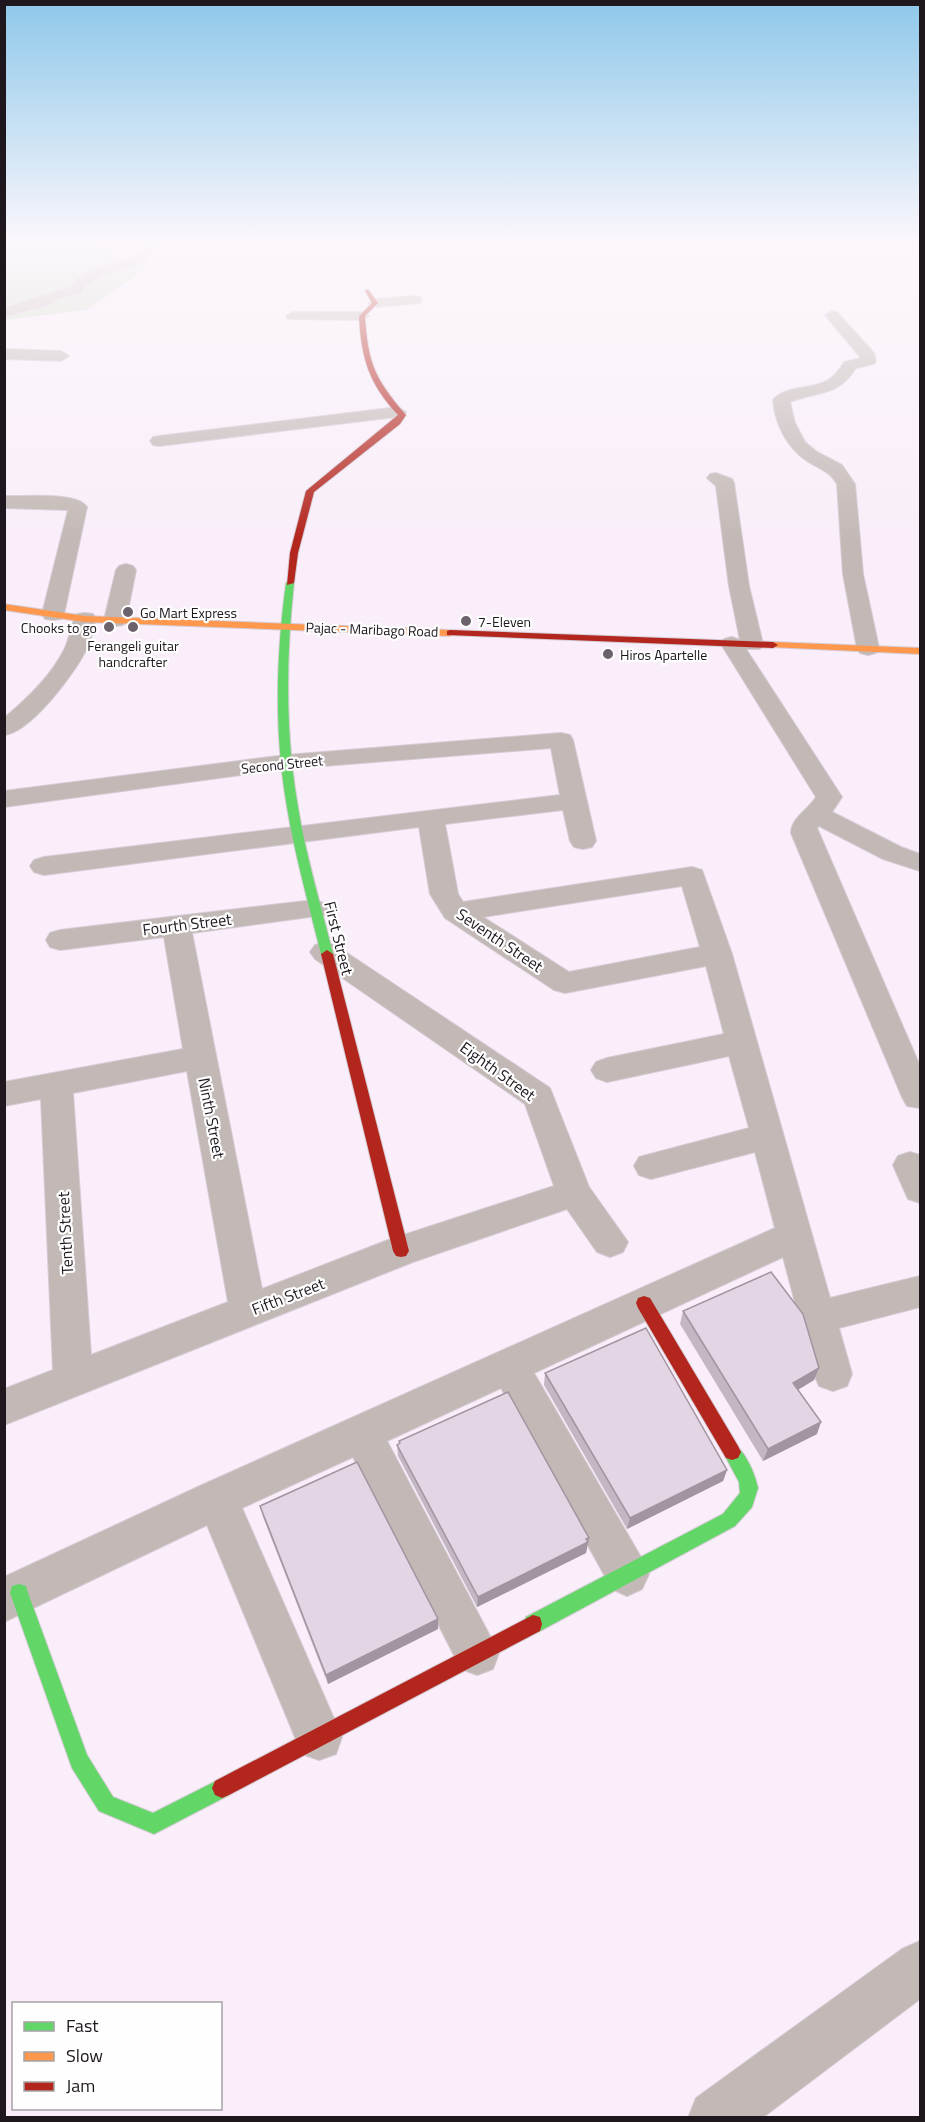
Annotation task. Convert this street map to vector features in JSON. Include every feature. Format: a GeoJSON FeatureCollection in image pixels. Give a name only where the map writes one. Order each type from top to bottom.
{"type":"FeatureCollection","features":[{"type":"Feature","properties":{"kind":"street"},"geometry":{"type":"LineString","coordinates":[[363,341],[369,373],[377,389],[398,411]]}},
{"type":"Feature","properties":{"kind":"street"},"geometry":{"type":"LineString","coordinates":[[855,341],[869,356],[868,361],[850,365],[842,380],[832,385],[793,394],[782,400],[782,415],[798,443],[810,456],[841,472],[846,484],[853,574],[867,648]]}},
{"type":"Feature","properties":{"kind":"street"},"geometry":{"type":"LineString","coordinates":[[4,354],[61,356]]}},
{"type":"Feature","properties":{"kind":"street"},"geometry":{"type":"LineString","coordinates":[[159,441],[398,411]]}},
{"type":"Feature","properties":{"kind":"street","name":"First Street"},"geometry":{"type":"LineString","coordinates":[[398,411],[402,415],[397,422],[310,491],[294,553],[284,626],[286,762],[297,833],[314,909],[401,1251]]}},
{"type":"Feature","properties":{"kind":"street"},"geometry":{"type":"LineString","coordinates":[[716,478],[725,483],[739,586],[742,644],[829,797],[804,827],[804,833],[918,1096]]}},
{"type":"Feature","properties":{"kind":"street"},"geometry":{"type":"LineString","coordinates":[[4,502],[69,503],[78,507],[53,614]]}},
{"type":"Feature","properties":{"kind":"street"},"geometry":{"type":"LineString","coordinates":[[115,620],[126,570]]}},
{"type":"Feature","properties":{"kind":"street","name":"Pajac - Maribago Road"},"geometry":{"type":"LineString","coordinates":[[4,607],[85,619],[921,651]]}},
{"type":"Feature","properties":{"kind":"street"},"geometry":{"type":"LineString","coordinates":[[6,728],[28,709],[67,663],[79,643],[85,619]]}},
{"type":"Feature","properties":{"kind":"street","name":"Second Street"},"geometry":{"type":"LineString","coordinates":[[4,799],[286,762],[561,740],[573,801]]}},
{"type":"Feature","properties":{"kind":"street"},"geometry":{"type":"LineString","coordinates":[[44,866],[297,833],[573,801],[583,841]]}},
{"type":"Feature","properties":{"kind":"street"},"geometry":{"type":"LineString","coordinates":[[815,814],[892,853],[921,863]]}},
{"type":"Feature","properties":{"kind":"street","name":"Seventh Street"},"geometry":{"type":"LineString","coordinates":[[431,818],[444,894],[455,912],[565,983],[717,954]]}},
{"type":"Feature","properties":{"kind":"street"},"geometry":{"type":"LineString","coordinates":[[455,912],[692,876],[717,954],[834,1374]]}},
{"type":"Feature","properties":{"kind":"street","name":"Fourth Street"},"geometry":{"type":"LineString","coordinates":[[60,940],[314,909]]}},
{"type":"Feature","properties":{"kind":"street","name":"Ninth Street"},"geometry":{"type":"LineString","coordinates":[[176,925],[248,1311]]}},
{"type":"Feature","properties":{"kind":"street","name":"Eighth Street"},"geometry":{"type":"LineString","coordinates":[[325,952],[539,1097],[574,1192],[610,1242]]}},
{"type":"Feature","properties":{"kind":"street"},"geometry":{"type":"LineString","coordinates":[[607,1070],[741,1042]]}},
{"type":"Feature","properties":{"kind":"street"},"geometry":{"type":"LineString","coordinates":[[4,1094],[201,1057]]}},
{"type":"Feature","properties":{"kind":"street","name":"Tenth Street"},"geometry":{"type":"LineString","coordinates":[[56,1085],[73,1380]]}},
{"type":"Feature","properties":{"kind":"street"},"geometry":{"type":"LineString","coordinates":[[651,1166],[767,1136]]}},
{"type":"Feature","properties":{"kind":"street","name":"Fifth Street"},"geometry":{"type":"LineString","coordinates":[[4,1407],[401,1251],[574,1192]]}},
{"type":"Feature","properties":{"kind":"street"},"geometry":{"type":"LineString","coordinates":[[644,1304],[750,1483],[748,1501],[729,1520],[154,1824],[106,1804],[79,1761],[12,1597],[217,1500],[362,1434],[644,1304],[795,1235]]}},
{"type":"Feature","properties":{"kind":"street"},"geometry":{"type":"LineString","coordinates":[[818,1317],[921,1292]]}},
{"type":"Feature","properties":{"kind":"street"},"geometry":{"type":"LineString","coordinates":[[510,1366],[627,1574]]}},
{"type":"Feature","properties":{"kind":"street"},"geometry":{"type":"LineString","coordinates":[[362,1434],[477,1653]]}},
{"type":"Feature","properties":{"kind":"street"},"geometry":{"type":"LineString","coordinates":[[217,1500],[319,1737]]}},
{"type":"Feature","properties":{"kind":"street"},"geometry":{"type":"LineString","coordinates":[[716,2118],[921,1968]]}},
{"type":"Feature","properties":{"kind":"building"},"geometry":{"type":"Polygon","coordinates":[[[771,1272],[803,1314],[819,1368],[793,1383],[821,1422],[768,1449],[683,1311],[771,1272]]]}},
{"type":"Feature","properties":{"kind":"building"},"geometry":{"type":"Polygon","coordinates":[[[646,1328],[727,1470],[630,1518],[545,1373],[646,1328]]]}},
{"type":"Feature","properties":{"kind":"building"},"geometry":{"type":"Polygon","coordinates":[[[508,1392],[589,1538],[586,1539],[588,1542],[478,1597],[397,1445],[399,1441],[508,1392]]]}},
{"type":"Feature","properties":{"kind":"building"},"geometry":{"type":"Polygon","coordinates":[[[357,1462],[438,1619],[326,1675],[260,1506],[357,1462]]]}},
{"type":"Feature","properties":{"kind":"traffic: fast"},"geometry":{"type":"LineString","coordinates":[[290,583],[283,676],[288,774],[297,834],[327,954]]}},
{"type":"Feature","properties":{"kind":"traffic: fast"},"geometry":{"type":"LineString","coordinates":[[533,1624],[729,1520],[745,1501],[750,1488],[732,1452]]}},
{"type":"Feature","properties":{"kind":"traffic: fast"},"geometry":{"type":"LineString","coordinates":[[19,1593],[79,1761],[106,1804],[154,1824],[222,1788]]}},
{"type":"Feature","properties":{"kind":"traffic: slow"},"geometry":{"type":"LineString","coordinates":[[4,607],[85,619],[450,633]]}},
{"type":"Feature","properties":{"kind":"traffic: slow"},"geometry":{"type":"LineString","coordinates":[[773,645],[920,651]]}},
{"type":"Feature","properties":{"kind":"traffic: jam"},"geometry":{"type":"LineString","coordinates":[[290,583],[294,553],[310,491],[397,422],[402,415],[391,404],[376,382],[367,358],[365,341]]}},
{"type":"Feature","properties":{"kind":"traffic: jam"},"geometry":{"type":"LineString","coordinates":[[450,633],[773,645]]}},
{"type":"Feature","properties":{"kind":"traffic: jam"},"geometry":{"type":"LineString","coordinates":[[327,954],[401,1251]]}},
{"type":"Feature","properties":{"kind":"traffic: jam"},"geometry":{"type":"LineString","coordinates":[[644,1303],[732,1452]]}},
{"type":"Feature","properties":{"kind":"traffic: jam"},"geometry":{"type":"LineString","coordinates":[[222,1788],[533,1624]]}},
{"type":"Feature","properties":{"kind":"place","name":"Go Mart Express"},"geometry":{"type":"Point","coordinates":[128,612]}},
{"type":"Feature","properties":{"kind":"place","name":"7-Eleven"},"geometry":{"type":"Point","coordinates":[466,621]}},
{"type":"Feature","properties":{"kind":"place","name":"Chooks to go"},"geometry":{"type":"Point","coordinates":[109,627]}},
{"type":"Feature","properties":{"kind":"place","name":"Ferangeli guitar handcrafter"},"geometry":{"type":"Point","coordinates":[133,627]}},
{"type":"Feature","properties":{"kind":"place","name":"Hiros Apartelle"},"geometry":{"type":"Point","coordinates":[608,654]}}]}
